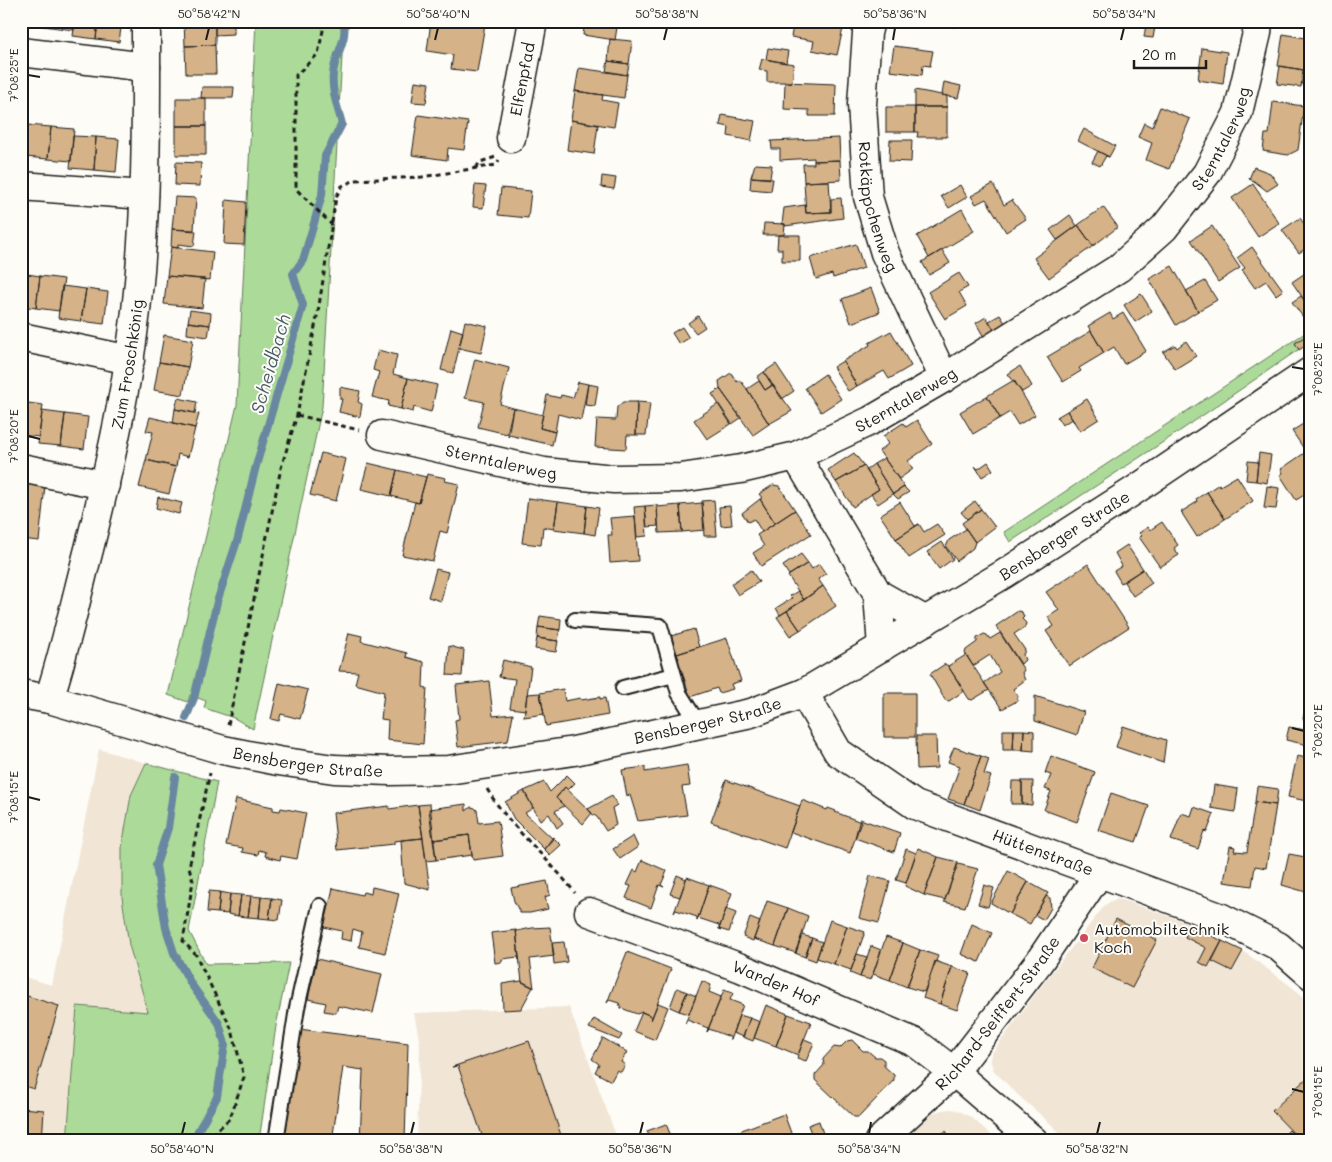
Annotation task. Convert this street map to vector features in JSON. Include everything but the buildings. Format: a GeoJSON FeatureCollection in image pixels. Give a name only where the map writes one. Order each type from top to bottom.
{"type":"FeatureCollection","features":[{"type":"Feature","properties":{"kind":"street","name":"Zum Froschkönig"},"geometry":{"type":"LineString","coordinates":[[49,699],[61,663],[105,484],[130,360],[139,283],[144,195],[146,21]]}},
{"type":"Feature","properties":{"kind":"street","name":"Elfenpfad"},"geometry":{"type":"LineString","coordinates":[[506,146],[533,21]]}},
{"type":"Feature","properties":{"kind":"street","name":"Rotkäppchenweg"},"geometry":{"type":"LineString","coordinates":[[870,21],[867,33],[862,104],[868,196],[885,254],[944,378]]}},
{"type":"Feature","properties":{"kind":"street","name":"Sterntalerweg"},"geometry":{"type":"LineString","coordinates":[[382,434],[544,472],[614,479],[681,478],[741,469],[796,456],[870,421],[944,378],[1119,268],[1164,228],[1207,173],[1238,113],[1257,33],[1258,21]]}},
{"type":"Feature","properties":{"kind":"street"},"geometry":{"type":"LineString","coordinates":[[21,52],[146,67]]}},
{"type":"Feature","properties":{"kind":"street"},"geometry":{"type":"LineString","coordinates":[[21,186],[144,195]]}},
{"type":"Feature","properties":{"kind":"street"},"geometry":{"type":"LineString","coordinates":[[21,337],[130,360]]}},
{"type":"Feature","properties":{"kind":"street","name":"Bensberger Straße"},"geometry":{"type":"LineString","coordinates":[[21,694],[49,699],[220,749],[278,761],[334,768],[448,770],[574,751],[751,713],[804,694],[1017,566],[1132,492],[1311,371]]}},
{"type":"Feature","properties":{"kind":"street"},"geometry":{"type":"LineString","coordinates":[[796,456],[878,594],[882,647]]}},
{"type":"Feature","properties":{"kind":"street"},"geometry":{"type":"LineString","coordinates":[[21,468],[105,484]]}},
{"type":"Feature","properties":{"kind":"street"},"geometry":{"type":"LineString","coordinates":[[878,594],[926,621]]}},
{"type":"Feature","properties":{"kind":"street","name":"Hüttenstraße"},"geometry":{"type":"LineString","coordinates":[[804,694],[838,752],[915,805],[1222,918],[1278,946],[1311,975]]}},
{"type":"Feature","properties":{"kind":"street","name":"Richard-Seiffert-Straße"},"geometry":{"type":"LineString","coordinates":[[878,1141],[954,1072],[1039,962],[1100,872]]}},
{"type":"Feature","properties":{"kind":"street","name":"Warder Hof"},"geometry":{"type":"LineString","coordinates":[[589,912],[741,968],[916,1043],[954,1072],[1034,1141]]}},
{"type":"Feature","properties":{"kind":"lane"},"geometry":{"type":"LineString","coordinates":[[575,620],[660,626],[678,693],[699,725]]}},
{"type":"Feature","properties":{"kind":"lane"},"geometry":{"type":"LineString","coordinates":[[623,688],[674,675]]}},
{"type":"Feature","properties":{"kind":"lane"},"geometry":{"type":"LineString","coordinates":[[276,1141],[297,1008],[320,906]]}},
{"type":"Feature","properties":{"kind":"path"},"geometry":{"type":"LineString","coordinates":[[326,21],[318,54],[296,75],[296,189],[332,225]]}},
{"type":"Feature","properties":{"kind":"path"},"geometry":{"type":"LineString","coordinates":[[475,168],[480,162],[506,146]]}},
{"type":"Feature","properties":{"kind":"path"},"geometry":{"type":"LineString","coordinates":[[206,1141],[230,1118],[244,1077],[232,1030],[196,954],[183,941],[193,881],[189,867],[220,749],[281,468],[297,415],[318,312],[336,197],[342,186],[355,180],[422,178],[496,165]]}},
{"type":"Feature","properties":{"kind":"path"},"geometry":{"type":"LineString","coordinates":[[297,415],[382,434]]}},
{"type":"Feature","properties":{"kind":"path"},"geometry":{"type":"LineString","coordinates":[[476,766],[489,791],[503,811],[560,874],[589,912]]}},
{"type":"Feature","properties":{"kind":"shaded area"},"geometry":{"type":"Polygon","coordinates":[[[99,749],[146,763],[131,795],[122,847],[122,897],[129,945],[149,1012],[77,1006],[67,1141],[21,1141],[21,976],[52,985],[99,749]]]}},
{"type":"Feature","properties":{"kind":"shaded area"},"geometry":{"type":"Polygon","coordinates":[[[1116,899],[1191,924],[1243,951],[1292,987],[1311,1005],[1311,1141],[1068,1141],[994,1071],[990,1059],[992,1053],[1105,905],[1116,899]]]}},
{"type":"Feature","properties":{"kind":"shaded area"},"geometry":{"type":"Polygon","coordinates":[[[569,1007],[618,1141],[417,1141],[420,1045],[414,1013],[569,1007]]]}},
{"type":"Feature","properties":{"kind":"shaded area"},"geometry":{"type":"Polygon","coordinates":[[[950,1109],[957,1110],[971,1117],[998,1141],[897,1141],[928,1115],[950,1109]]]}},
{"type":"Feature","properties":{"kind":"green space"},"geometry":{"type":"Polygon","coordinates":[[[256,21],[344,21],[322,407],[253,729],[234,718],[204,708],[206,701],[190,695],[188,702],[168,695],[237,405],[256,21]]]}},
{"type":"Feature","properties":{"kind":"green space"},"geometry":{"type":"Polygon","coordinates":[[[1311,329],[1311,341],[1177,433],[1010,542],[1004,532],[1311,329]]]}},
{"type":"Feature","properties":{"kind":"green space"},"geometry":{"type":"Polygon","coordinates":[[[146,763],[217,782],[189,931],[206,964],[289,963],[276,1026],[259,1141],[67,1141],[77,1006],[148,1012],[129,945],[122,897],[122,847],[131,795],[146,763]]]}},
{"type":"Feature","properties":{"kind":"waterway","name":"Scheidbach"},"geometry":{"type":"LineString","coordinates":[[186,718],[194,698],[217,602],[238,538],[256,466],[303,305],[293,274],[303,260],[322,195],[325,156],[342,124],[335,99],[333,80],[334,67],[343,41],[343,21]]}},
{"type":"Feature","properties":{"kind":"waterway","name":"Scheidbach"},"geometry":{"type":"LineString","coordinates":[[175,777],[168,828],[156,865],[166,928],[174,953],[191,984],[219,1023],[225,1044],[217,1097],[194,1138],[189,1141]]}},
{"type":"Feature","properties":{"kind":"place","name":"Automobiltechnik Koch"},"geometry":{"type":"Point","coordinates":[1084,938]}}]}
